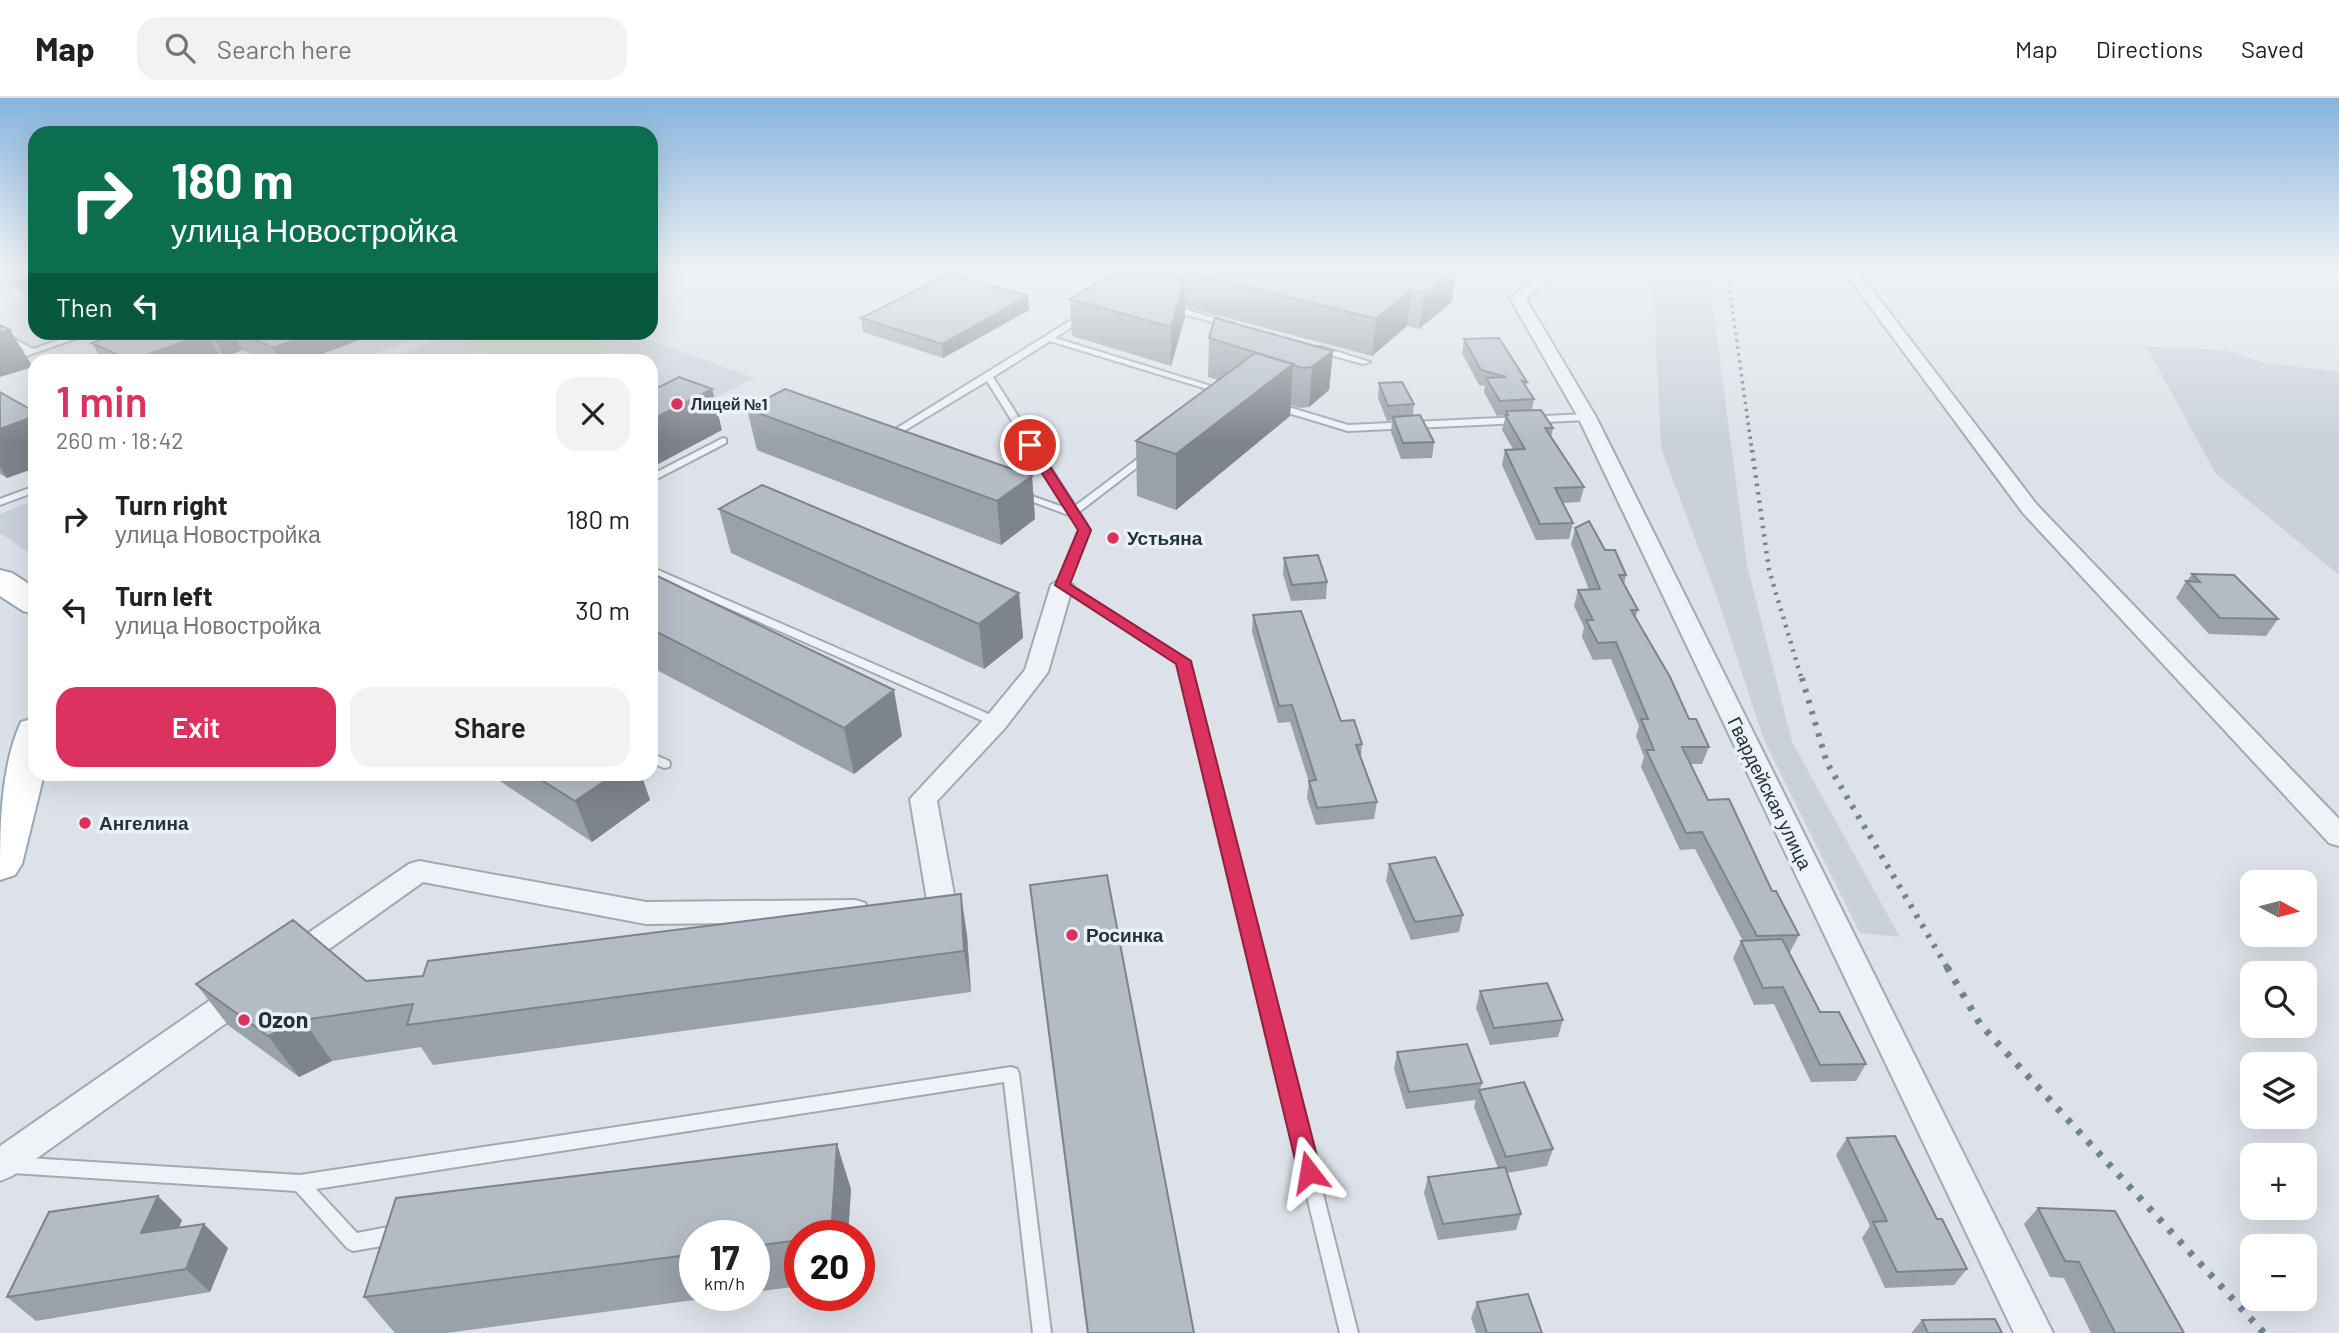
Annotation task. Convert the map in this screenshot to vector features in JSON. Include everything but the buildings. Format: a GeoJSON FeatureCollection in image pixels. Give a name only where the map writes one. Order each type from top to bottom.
{"type":"FeatureCollection","features":[{"type":"Feature","properties":{"kind":"main road"},"geometry":{"type":"LineString","coordinates":[[0,580],[28,599]]}},
{"type":"Feature","properties":{"kind":"main road"},"geometry":{"type":"LineString","coordinates":[[0,864],[28,758]]}},
{"type":"Feature","properties":{"kind":"street","name":"Гвардейская улица"},"geometry":{"type":"LineString","coordinates":[[1535,328],[1587,417],[2034,1333]]}},
{"type":"Feature","properties":{"kind":"street"},"geometry":{"type":"LineString","coordinates":[[1893,328],[2030,509],[2339,836]]}},
{"type":"Feature","properties":{"kind":"street"},"geometry":{"type":"LineString","coordinates":[[0,1165],[419,871],[646,913],[943,911],[923,799],[996,722],[1036,672],[1062,585]]}},
{"type":"Feature","properties":{"kind":"lane"},"geometry":{"type":"LineString","coordinates":[[890,448],[877,443],[1065,328]]}},
{"type":"Feature","properties":{"kind":"lane"},"geometry":{"type":"LineString","coordinates":[[0,333],[32,352]]}},
{"type":"Feature","properties":{"kind":"lane"},"geometry":{"type":"LineString","coordinates":[[1048,338],[1230,393],[1220,401]]}},
{"type":"Feature","properties":{"kind":"lane"},"geometry":{"type":"LineString","coordinates":[[0,362],[68,340]]}},
{"type":"Feature","properties":{"kind":"lane"},"geometry":{"type":"LineString","coordinates":[[1314,347],[1366,362]]}},
{"type":"Feature","properties":{"kind":"lane"},"geometry":{"type":"LineString","coordinates":[[988,376],[1085,530],[1062,585],[1183,661],[1349,1333]]}},
{"type":"Feature","properties":{"kind":"lane"},"geometry":{"type":"LineString","coordinates":[[1269,404],[1348,428],[1587,417]]}},
{"type":"Feature","properties":{"kind":"lane"},"geometry":{"type":"LineString","coordinates":[[658,475],[723,441]]}},
{"type":"Feature","properties":{"kind":"lane"},"geometry":{"type":"LineString","coordinates":[[1072,513],[1156,449]]}},
{"type":"Feature","properties":{"kind":"lane"},"geometry":{"type":"LineString","coordinates":[[1007,490],[1072,513]]}},
{"type":"Feature","properties":{"kind":"lane"},"geometry":{"type":"LineString","coordinates":[[0,502],[28,492]]}},
{"type":"Feature","properties":{"kind":"lane"},"geometry":{"type":"LineString","coordinates":[[658,573],[996,722]]}},
{"type":"Feature","properties":{"kind":"lane"},"geometry":{"type":"LineString","coordinates":[[658,761],[664,764]]}},
{"type":"Feature","properties":{"kind":"lane"},"geometry":{"type":"LineString","coordinates":[[0,1165],[300,1183],[1011,1074],[1042,1333]]}},
{"type":"Feature","properties":{"kind":"lane"},"geometry":{"type":"LineString","coordinates":[[300,1183],[353,1242],[421,1231]]}},
{"type":"Feature","properties":{"kind":"shaded area"},"geometry":{"type":"Polygon","coordinates":[[[1655,328],[1716,328],[1747,565],[1792,742],[1900,937],[1860,933],[1764,740],[1717,597],[1661,448],[1655,328]]]}},
{"type":"Feature","properties":{"kind":"shaded area"},"geometry":{"type":"Polygon","coordinates":[[[135,340],[412,340],[375,354],[93,354],[135,340]]]}},
{"type":"Feature","properties":{"kind":"shaded area","name":"Лицей №1"},"geometry":{"type":"Polygon","coordinates":[[[438,340],[650,340],[754,378],[658,426],[658,354],[401,354],[438,340]]]}},
{"type":"Feature","properties":{"kind":"shaded area"},"geometry":{"type":"Polygon","coordinates":[[[2146,346],[2229,351],[2265,363],[2339,372],[2339,575],[2216,474],[2146,346]]]}},
{"type":"Feature","properties":{"kind":"shaded area"},"geometry":{"type":"Polygon","coordinates":[[[28,503],[28,552],[0,533],[0,514],[28,503]]]}},
{"type":"Feature","properties":{"kind":"green space"},"geometry":{"type":"Polygon","coordinates":[[[475,340],[589,340],[614,350],[604,354],[485,354],[462,345],[475,340]]]}},
{"type":"Feature","properties":{"kind":"railway"},"geometry":{"type":"LineString","coordinates":[[1735,328],[1752,451]]}},
{"type":"Feature","properties":{"kind":"railway"},"geometry":{"type":"LineString","coordinates":[[1752,450],[1769,570],[1802,680]]}},
{"type":"Feature","properties":{"kind":"railway"},"geometry":{"type":"LineString","coordinates":[[1802,678],[1827,763],[1948,969]]}},
{"type":"Feature","properties":{"kind":"railway"},"geometry":{"type":"LineString","coordinates":[[1947,967],[1980,1024],[2264,1333]]}},
{"type":"Feature","properties":{"kind":"place","name":"Лицей №1"},"geometry":{"type":"Point","coordinates":[677,404]}},
{"type":"Feature","properties":{"kind":"place","name":"Устьяна"},"geometry":{"type":"Point","coordinates":[1113,538]}},
{"type":"Feature","properties":{"kind":"place","name":"Ангелина"},"geometry":{"type":"Point","coordinates":[85,823]}},
{"type":"Feature","properties":{"kind":"place","name":"Росинка"},"geometry":{"type":"Point","coordinates":[1072,935]}},
{"type":"Feature","properties":{"kind":"place","name":"Ozon"},"geometry":{"type":"Point","coordinates":[244,1020]}},
{"type":"Feature","properties":{"kind":"route"},"geometry":{"type":"LineString","coordinates":[[1030,445],[1085,530],[1062,585],[1183,661],[1309,1172]]}}]}
